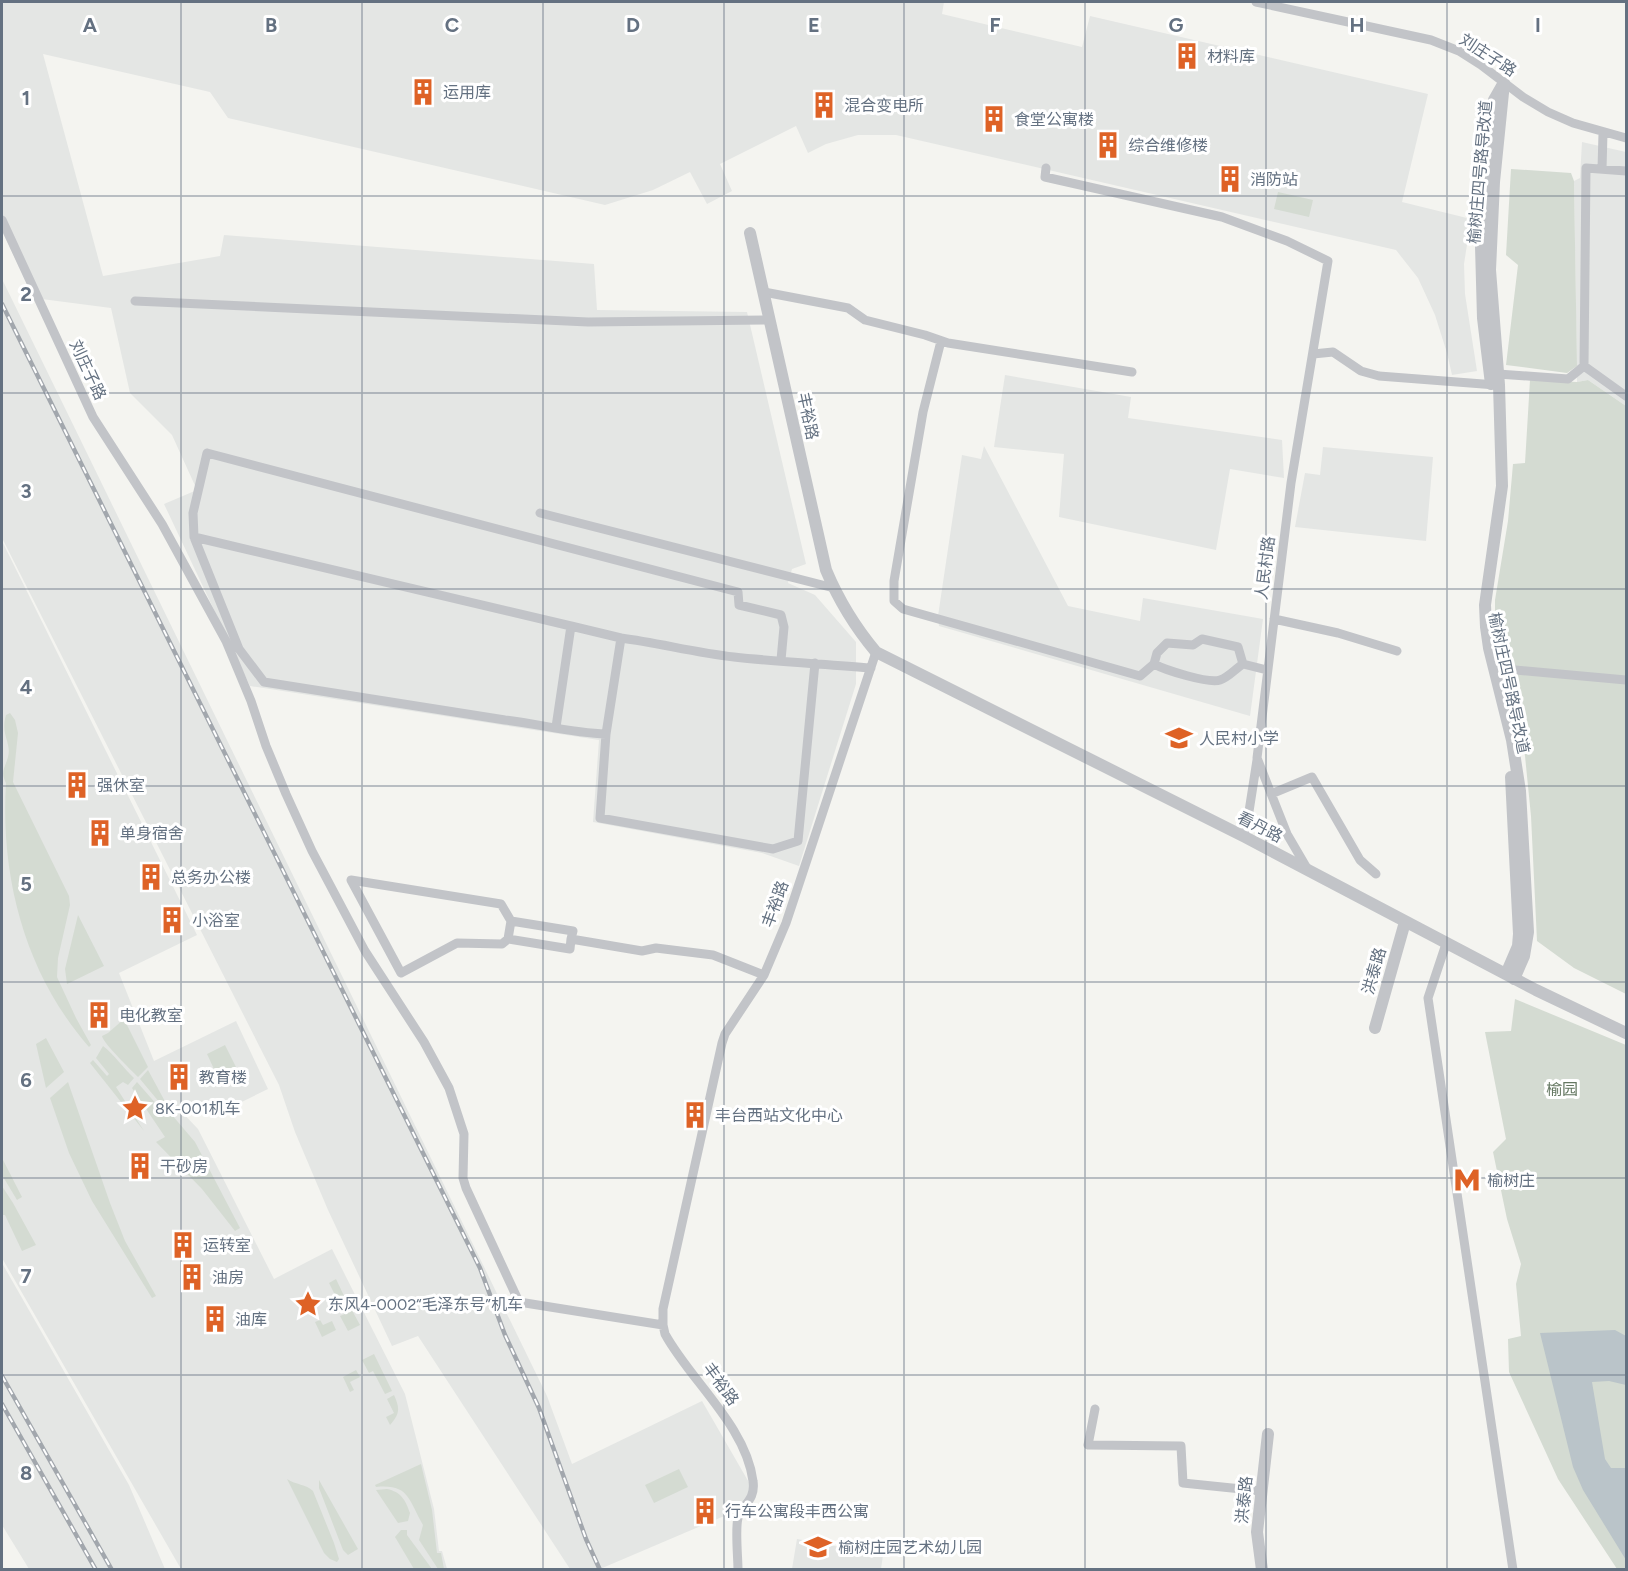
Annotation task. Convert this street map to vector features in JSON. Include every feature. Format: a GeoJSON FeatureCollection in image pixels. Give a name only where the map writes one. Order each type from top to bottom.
{"type":"FeatureCollection","features":[{"type":"Feature","properties":{"kind":"street","name":"刘庄子路"},"geometry":{"type":"LineString","coordinates":[[1256,2],[1431,40],[1459,51],[1548,112],[1573,123],[1626,138]]}},
{"type":"Feature","properties":{"kind":"street","name":"榆树庄四号路导改道"},"geometry":{"type":"LineString","coordinates":[[1504,83],[1490,242],[1502,486],[1485,605],[1486,627],[1512,740],[1520,791],[1528,932],[1524,956],[1510,976]]}},
{"type":"Feature","properties":{"kind":"street"},"geometry":{"type":"LineString","coordinates":[[1602,169],[1603,133]]}},
{"type":"Feature","properties":{"kind":"street","name":"人民村路"},"geometry":{"type":"LineString","coordinates":[[1046,168],[1045,177],[1222,217],[1287,241],[1328,261],[1291,483],[1257,758],[1287,834],[1308,870]]}},
{"type":"Feature","properties":{"kind":"street"},"geometry":{"type":"LineString","coordinates":[[1584,366],[1586,168],[1626,171]]}},
{"type":"Feature","properties":{"kind":"street","name":"刘庄子路"},"geometry":{"type":"LineString","coordinates":[[2,220],[93,417],[162,524],[226,641],[251,701],[266,746],[312,851],[365,951],[424,1042],[449,1088],[464,1134],[463,1178],[466,1188],[519,1302],[663,1325]]}},
{"type":"Feature","properties":{"kind":"street","name":"丰裕路"},"geometry":{"type":"LineString","coordinates":[[738,1569],[738,1517],[746,1507],[752,1492],[753,1483],[750,1471],[730,1425],[669,1342],[663,1325],[665,1298],[722,1043],[725,1034],[764,975],[800,884],[876,652],[860,632],[834,588],[821,550],[750,233]]}},
{"type":"Feature","properties":{"kind":"street"},"geometry":{"type":"LineString","coordinates":[[764,292],[848,308],[866,320],[941,341],[1132,372]]}},
{"type":"Feature","properties":{"kind":"street"},"geometry":{"type":"LineString","coordinates":[[135,301],[588,322],[770,320]]}},
{"type":"Feature","properties":{"kind":"street"},"geometry":{"type":"LineString","coordinates":[[941,341],[923,412],[894,581],[894,601],[903,609],[1140,676],[1154,664],[1157,652],[1167,643],[1193,645],[1202,639],[1238,647],[1243,664]]}},
{"type":"Feature","properties":{"kind":"street"},"geometry":{"type":"LineString","coordinates":[[1313,354],[1333,352],[1361,371],[1379,376],[1496,382],[1568,379],[1584,366]]}},
{"type":"Feature","properties":{"kind":"street"},"geometry":{"type":"LineString","coordinates":[[1584,366],[1626,396]]}},
{"type":"Feature","properties":{"kind":"street","name":"榆树庄四号路导改道"},"geometry":{"type":"LineString","coordinates":[[1496,382],[1495,479],[1478,591],[1477,616],[1484,657],[1507,753],[1512,792],[1519,934],[1510,976]]}},
{"type":"Feature","properties":{"kind":"street"},"geometry":{"type":"LineString","coordinates":[[606,734],[477,717],[264,682],[239,649],[194,537],[193,513],[207,453],[738,592],[739,604],[781,615],[783,627],[781,660]]}},
{"type":"Feature","properties":{"kind":"street"},"geometry":{"type":"LineString","coordinates":[[540,513],[834,588]]}},
{"type":"Feature","properties":{"kind":"street"},"geometry":{"type":"LineString","coordinates":[[194,537],[621,638],[732,657],[871,668]]}},
{"type":"Feature","properties":{"kind":"street"},"geometry":{"type":"LineString","coordinates":[[1274,619],[1338,633],[1397,651]]}},
{"type":"Feature","properties":{"kind":"street"},"geometry":{"type":"LineString","coordinates":[[556,727],[571,626]]}},
{"type":"Feature","properties":{"kind":"street"},"geometry":{"type":"LineString","coordinates":[[621,638],[606,734],[600,818],[773,849],[798,841],[815,663]]}},
{"type":"Feature","properties":{"kind":"street","name":"看丹路"},"geometry":{"type":"LineString","coordinates":[[876,652],[1245,837],[1446,944],[1626,1033]]}},
{"type":"Feature","properties":{"kind":"street"},"geometry":{"type":"LineString","coordinates":[[1154,664],[1167,671],[1217,681],[1228,676],[1232,670],[1243,664],[1268,670]]}},
{"type":"Feature","properties":{"kind":"street"},"geometry":{"type":"LineString","coordinates":[[1494,668],[1626,680]]}},
{"type":"Feature","properties":{"kind":"street"},"geometry":{"type":"LineString","coordinates":[[1245,837],[1257,758]]}},
{"type":"Feature","properties":{"kind":"street"},"geometry":{"type":"LineString","coordinates":[[1271,794],[1312,777],[1360,860],[1376,874]]}},
{"type":"Feature","properties":{"kind":"street"},"geometry":{"type":"LineString","coordinates":[[351,880],[501,904],[511,921],[508,939],[502,944],[458,943],[401,973],[351,880]]}},
{"type":"Feature","properties":{"kind":"street"},"geometry":{"type":"LineString","coordinates":[[508,939],[570,949],[572,939],[573,932],[511,921]]}},
{"type":"Feature","properties":{"kind":"street","name":"洪泰路"},"geometry":{"type":"LineString","coordinates":[[1375,1028],[1405,922]]}},
{"type":"Feature","properties":{"kind":"street"},"geometry":{"type":"LineString","coordinates":[[572,939],[642,951],[656,948],[713,955],[764,975]]}},
{"type":"Feature","properties":{"kind":"street"},"geometry":{"type":"LineString","coordinates":[[1446,944],[1428,998],[1513,1569]]}},
{"type":"Feature","properties":{"kind":"street"},"geometry":{"type":"LineString","coordinates":[[1095,1410],[1088,1445],[1181,1446],[1183,1483],[1262,1491]]}},
{"type":"Feature","properties":{"kind":"street","name":"洪泰路"},"geometry":{"type":"LineString","coordinates":[[1262,1569],[1257,1532],[1268,1434]]}},
{"type":"Feature","properties":{"kind":"shaded area"},"geometry":{"type":"Polygon","coordinates":[[[2,2],[944,2],[942,14],[1082,47],[1090,16],[1428,94],[1402,202],[1471,219],[1464,264],[1465,294],[1477,371],[1452,375],[1435,315],[1418,278],[1396,250],[896,135],[858,135],[826,144],[808,153],[796,126],[720,164],[732,191],[707,204],[690,172],[653,190],[605,205],[228,118],[210,92],[43,54],[103,276],[220,256],[224,235],[594,264],[597,310],[747,312],[806,564],[792,569],[788,583],[815,595],[856,642],[856,684],[799,866],[762,853],[593,822],[599,740],[250,686],[164,504],[197,490],[172,435],[130,393],[111,308],[34,298],[2,231],[2,2]]]}},
{"type":"Feature","properties":{"kind":"shaded area"},"geometry":{"type":"Polygon","coordinates":[[[1582,142],[1626,152],[1626,406],[1588,380],[1577,382],[1574,181],[1580,178],[1582,142]]]}},
{"type":"Feature","properties":{"kind":"shaded area"},"geometry":{"type":"Polygon","coordinates":[[[2,279],[547,1396],[572,1464],[702,1401],[751,1486],[743,1508],[600,1569],[570,1569],[418,1336],[392,1346],[328,1210],[295,1132],[279,1085],[2,538],[2,279]]]}},
{"type":"Feature","properties":{"kind":"shaded area"},"geometry":{"type":"Polygon","coordinates":[[[1005,375],[1131,397],[1128,418],[1282,440],[1284,478],[1230,469],[1216,550],[1059,517],[1064,454],[994,447],[1005,375]]]}},
{"type":"Feature","properties":{"kind":"shaded area"},"geometry":{"type":"Polygon","coordinates":[[[984,446],[1068,606],[1140,621],[1143,598],[1263,619],[1250,716],[939,626],[938,616],[962,455],[981,459],[984,446]]]}},
{"type":"Feature","properties":{"kind":"shaded area"},"geometry":{"type":"Polygon","coordinates":[[[1323,447],[1433,457],[1426,541],[1295,527],[1305,473],[1320,475],[1323,447]]]}},
{"type":"Feature","properties":{"kind":"shaded area"},"geometry":{"type":"Polygon","coordinates":[[[2,541],[197,935],[119,973],[154,1061],[236,1021],[268,1089],[215,1115],[209,1104],[192,1112],[178,1108],[198,1129],[274,1279],[332,1249],[405,1394],[434,1509],[439,1551],[442,1551],[447,1569],[181,1569],[2,1258],[2,541]]]}},
{"type":"Feature","properties":{"kind":"shaded area"},"geometry":{"type":"Polygon","coordinates":[[[2,1263],[129,1485],[165,1569],[29,1569],[2,1525],[2,1263]]]}},
{"type":"Feature","properties":{"kind":"shaded area"},"geometry":{"type":"Polygon","coordinates":[[[1615,1330],[1626,1336],[1626,1385],[1609,1381],[1592,1382],[1605,1459],[1611,1468],[1626,1468],[1626,1560],[1583,1490],[1573,1467],[1540,1333],[1615,1330]]]}},
{"type":"Feature","properties":{"kind":"shaded area","name":"榆树庄园艺术幼儿园"},"geometry":{"type":"Polygon","coordinates":[[[797,1539],[883,1555],[881,1569],[792,1569],[797,1539]]]}},
{"type":"Feature","properties":{"kind":"green space"},"geometry":{"type":"Polygon","coordinates":[[[1511,169],[1571,173],[1574,181],[1577,366],[1567,373],[1506,365],[1518,265],[1506,255],[1511,169]]]}},
{"type":"Feature","properties":{"kind":"green space"},"geometry":{"type":"Polygon","coordinates":[[[1278,192],[1313,200],[1309,217],[1274,209],[1278,192]]]}},
{"type":"Feature","properties":{"kind":"green space"},"geometry":{"type":"Polygon","coordinates":[[[1530,380],[1577,382],[1588,380],[1626,406],[1626,994],[1574,968],[1537,941],[1531,816],[1525,756],[1513,696],[1499,654],[1495,617],[1495,600],[1508,521],[1513,464],[1525,463],[1530,380]]]}},
{"type":"Feature","properties":{"kind":"green space"},"geometry":{"type":"Polygon","coordinates":[[[10,713],[15,720],[18,733],[13,782],[69,896],[70,905],[58,958],[57,977],[91,1045],[89,1047],[67,1019],[33,957],[13,890],[5,819],[6,783],[3,773],[9,752],[4,728],[6,715],[10,713]]]}},
{"type":"Feature","properties":{"kind":"green space"},"geometry":{"type":"Polygon","coordinates":[[[78,915],[104,966],[67,984],[65,969],[78,915]]]}},
{"type":"Feature","properties":{"kind":"green space","name":"榆园"},"geometry":{"type":"Polygon","coordinates":[[[1515,999],[1626,1045],[1626,1569],[1617,1569],[1558,1479],[1509,1372],[1508,1339],[1521,1336],[1516,1284],[1521,1264],[1507,1219],[1493,1152],[1506,1139],[1485,1032],[1511,1031],[1515,999]]]}},
{"type":"Feature","properties":{"kind":"green space"},"geometry":{"type":"Polygon","coordinates":[[[124,1019],[148,1067],[138,1077],[102,1036],[124,1019]]]}},
{"type":"Feature","properties":{"kind":"green space"},"geometry":{"type":"Polygon","coordinates":[[[46,1038],[64,1072],[46,1088],[36,1044],[46,1038]]]}},
{"type":"Feature","properties":{"kind":"green space"},"geometry":{"type":"Polygon","coordinates":[[[225,1045],[240,1075],[221,1084],[207,1054],[225,1045]]]}},
{"type":"Feature","properties":{"kind":"green space"},"geometry":{"type":"Polygon","coordinates":[[[103,1046],[134,1078],[128,1085],[123,1082],[116,1087],[144,1131],[90,1063],[93,1060],[107,1076],[109,1074],[96,1058],[103,1046]]]}},
{"type":"Feature","properties":{"kind":"green space"},"geometry":{"type":"Polygon","coordinates":[[[148,1070],[168,1107],[160,1103],[140,1079],[148,1070]]]}},
{"type":"Feature","properties":{"kind":"green space"},"geometry":{"type":"Polygon","coordinates":[[[68,1082],[110,1203],[125,1241],[156,1296],[152,1298],[92,1201],[69,1153],[50,1098],[68,1082]]]}},
{"type":"Feature","properties":{"kind":"green space"},"geometry":{"type":"Polygon","coordinates":[[[137,1082],[158,1106],[172,1115],[195,1142],[240,1228],[235,1231],[202,1189],[156,1142],[165,1137],[132,1088],[137,1082]]]}},
{"type":"Feature","properties":{"kind":"green space"},"geometry":{"type":"Polygon","coordinates":[[[2,1158],[22,1197],[17,1200],[2,1175],[2,1158]]]}},
{"type":"Feature","properties":{"kind":"green space"},"geometry":{"type":"Polygon","coordinates":[[[2,1186],[36,1245],[22,1251],[5,1215],[2,1215],[2,1186]]]}},
{"type":"Feature","properties":{"kind":"green space"},"geometry":{"type":"Polygon","coordinates":[[[336,1279],[346,1300],[339,1303],[329,1283],[336,1279]]]}},
{"type":"Feature","properties":{"kind":"green space"},"geometry":{"type":"Polygon","coordinates":[[[348,1303],[360,1325],[348,1331],[340,1316],[345,1314],[341,1306],[348,1303]]]}},
{"type":"Feature","properties":{"kind":"green space"},"geometry":{"type":"Polygon","coordinates":[[[320,1320],[323,1325],[332,1321],[336,1330],[322,1337],[315,1322],[320,1320]]]}},
{"type":"Feature","properties":{"kind":"green space"},"geometry":{"type":"Polygon","coordinates":[[[374,1354],[392,1391],[385,1394],[373,1371],[369,1373],[362,1360],[374,1354]]]}},
{"type":"Feature","properties":{"kind":"green space"},"geometry":{"type":"Polygon","coordinates":[[[356,1370],[360,1377],[350,1382],[354,1390],[350,1392],[343,1377],[356,1370]]]}},
{"type":"Feature","properties":{"kind":"green space"},"geometry":{"type":"Polygon","coordinates":[[[394,1395],[398,1411],[390,1425],[386,1417],[394,1413],[387,1399],[394,1395]]]}},
{"type":"Feature","properties":{"kind":"green space"},"geometry":{"type":"Polygon","coordinates":[[[421,1464],[432,1510],[437,1553],[441,1553],[444,1569],[438,1569],[419,1540],[423,1525],[406,1495],[395,1488],[376,1487],[375,1485],[421,1464]]]}},
{"type":"Feature","properties":{"kind":"green space"},"geometry":{"type":"Polygon","coordinates":[[[679,1469],[688,1487],[654,1503],[645,1485],[679,1469]]]}},
{"type":"Feature","properties":{"kind":"green space"},"geometry":{"type":"Polygon","coordinates":[[[287,1479],[313,1491],[334,1543],[339,1559],[337,1562],[324,1553],[287,1479]]]}},
{"type":"Feature","properties":{"kind":"green space"},"geometry":{"type":"Polygon","coordinates":[[[319,1480],[358,1549],[348,1555],[343,1550],[319,1488],[319,1480]]]}},
{"type":"Feature","properties":{"kind":"green space"},"geometry":{"type":"Polygon","coordinates":[[[387,1489],[396,1492],[404,1500],[410,1513],[408,1521],[398,1523],[376,1490],[387,1489]]]}},
{"type":"Feature","properties":{"kind":"green space"},"geometry":{"type":"Polygon","coordinates":[[[401,1530],[407,1530],[407,1535],[432,1569],[414,1569],[395,1537],[401,1530]]]}},
{"type":"Feature","properties":{"kind":"railway"},"geometry":{"type":"LineString","coordinates":[[2,304],[480,1268],[505,1335],[539,1408],[586,1539],[600,1570]]}},
{"type":"Feature","properties":{"kind":"railway"},"geometry":{"type":"LineString","coordinates":[[2,1376],[112,1570]]}},
{"type":"Feature","properties":{"kind":"railway"},"geometry":{"type":"LineString","coordinates":[[2,1404],[96,1570]]}},
{"type":"Feature","properties":{"kind":"place","name":"材料库"},"geometry":{"type":"Point","coordinates":[1187,56]}},
{"type":"Feature","properties":{"kind":"place","name":"运用库"},"geometry":{"type":"Point","coordinates":[423,92]}},
{"type":"Feature","properties":{"kind":"place","name":"混合变电所"},"geometry":{"type":"Point","coordinates":[824,105]}},
{"type":"Feature","properties":{"kind":"place","name":"食堂公寓楼"},"geometry":{"type":"Point","coordinates":[994,119]}},
{"type":"Feature","properties":{"kind":"place","name":"综合维修楼"},"geometry":{"type":"Point","coordinates":[1108,145]}},
{"type":"Feature","properties":{"kind":"place","name":"消防站"},"geometry":{"type":"Point","coordinates":[1230,179]}},
{"type":"Feature","properties":{"kind":"place","name":"人民村小学"},"geometry":{"type":"Point","coordinates":[1179,738]}},
{"type":"Feature","properties":{"kind":"place","name":"强休室"},"geometry":{"type":"Point","coordinates":[77,785]}},
{"type":"Feature","properties":{"kind":"place","name":"单身宿舍"},"geometry":{"type":"Point","coordinates":[100,833]}},
{"type":"Feature","properties":{"kind":"place","name":"总务办公楼"},"geometry":{"type":"Point","coordinates":[151,877]}},
{"type":"Feature","properties":{"kind":"place","name":"小浴室"},"geometry":{"type":"Point","coordinates":[172,920]}},
{"type":"Feature","properties":{"kind":"place","name":"电化教室"},"geometry":{"type":"Point","coordinates":[99,1015]}},
{"type":"Feature","properties":{"kind":"place","name":"教育楼"},"geometry":{"type":"Point","coordinates":[179,1077]}},
{"type":"Feature","properties":{"kind":"place","name":"8K-001机车"},"geometry":{"type":"Point","coordinates":[135,1108]}},
{"type":"Feature","properties":{"kind":"place","name":"丰台西站文化中心"},"geometry":{"type":"Point","coordinates":[695,1115]}},
{"type":"Feature","properties":{"kind":"place","name":"干砂房"},"geometry":{"type":"Point","coordinates":[140,1166]}},
{"type":"Feature","properties":{"kind":"place","name":"榆树庄"},"geometry":{"type":"Point","coordinates":[1467,1180]}},
{"type":"Feature","properties":{"kind":"place","name":"运转室"},"geometry":{"type":"Point","coordinates":[183,1245]}},
{"type":"Feature","properties":{"kind":"place","name":"油房"},"geometry":{"type":"Point","coordinates":[192,1277]}},
{"type":"Feature","properties":{"kind":"place","name":"东风4-0002“毛泽东号”机车"},"geometry":{"type":"Point","coordinates":[308,1304]}},
{"type":"Feature","properties":{"kind":"place","name":"油库"},"geometry":{"type":"Point","coordinates":[215,1319]}},
{"type":"Feature","properties":{"kind":"place","name":"行车公寓段丰西公寓"},"geometry":{"type":"Point","coordinates":[705,1511]}},
{"type":"Feature","properties":{"kind":"place","name":"榆树庄园艺术幼儿园"},"geometry":{"type":"Point","coordinates":[818,1547]}}]}
